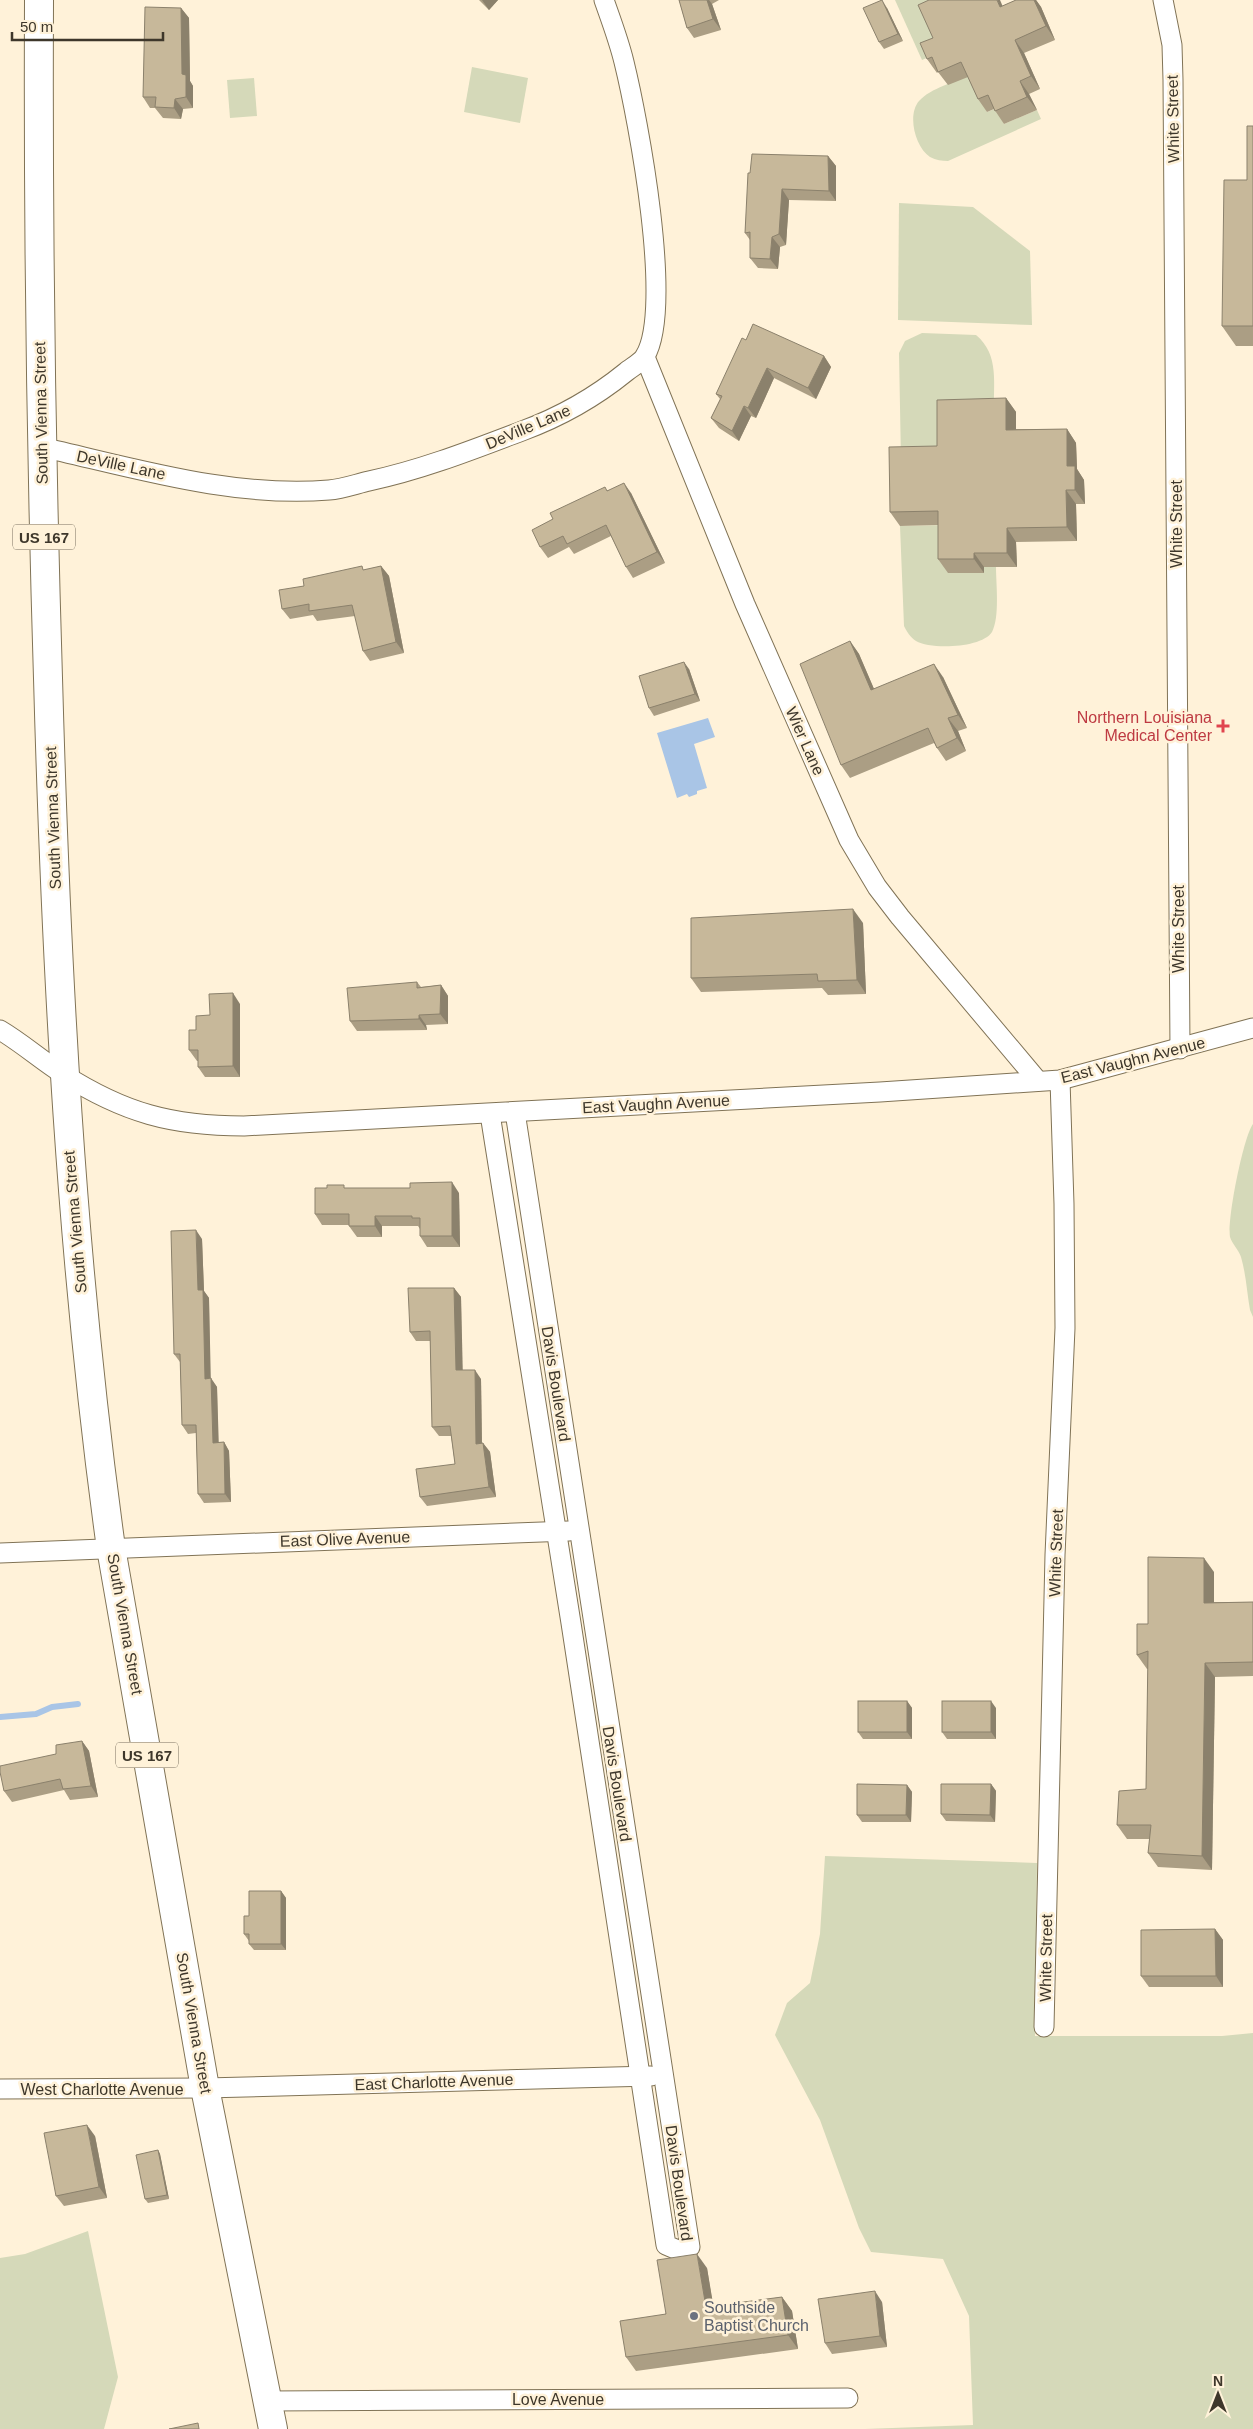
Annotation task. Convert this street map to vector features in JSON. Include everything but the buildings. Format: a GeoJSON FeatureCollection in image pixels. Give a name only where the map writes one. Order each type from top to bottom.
{"type":"FeatureCollection","features":[{"type":"Feature","properties":{"kind":"highway","name":"South Vienna Street"},"geometry":{"type":"LineString","coordinates":[[39,0],[38,166],[41,447],[50,760],[63,1075],[79,1271],[100,1470],[111,1548],[205,2088],[273,2429]]}},
{"type":"Feature","properties":{"kind":"street"},"geometry":{"type":"LineString","coordinates":[[604,0],[630,88],[651,219],[655,307],[652,334],[645,357]]}},
{"type":"Feature","properties":{"kind":"street","name":"White Street"},"geometry":{"type":"LineString","coordinates":[[1163,0],[1172,45],[1173,80],[1180,1049]]}},
{"type":"Feature","properties":{"kind":"street","name":"DeVille Lane"},"geometry":{"type":"LineString","coordinates":[[41,447],[222,486],[283,492],[332,490],[398,475],[551,420],[596,396],[645,357]]}},
{"type":"Feature","properties":{"kind":"street","name":"Wier Lane"},"geometry":{"type":"LineString","coordinates":[[645,357],[745,604],[849,840],[877,887],[900,917],[1038,1081]]}},
{"type":"Feature","properties":{"kind":"street","name":"East Vaughn Avenue"},"geometry":{"type":"LineString","coordinates":[[0,1030],[63,1075],[122,1106],[155,1118],[214,1126],[490,1114],[1060,1080],[1253,1028]]}},
{"type":"Feature","properties":{"kind":"street","name":"White Street"},"geometry":{"type":"LineString","coordinates":[[1044,2027],[1055,1555],[1064,1328],[1064,1204],[1060,1080]]}},
{"type":"Feature","properties":{"kind":"street","name":"Davis Boulevard"},"geometry":{"type":"LineString","coordinates":[[490,1114],[557,1532],[666,2245],[680,2250],[690,2248],[515,1112]]}},
{"type":"Feature","properties":{"kind":"street","name":"East Olive Avenue"},"geometry":{"type":"LineString","coordinates":[[0,1553],[578,1530]]}},
{"type":"Feature","properties":{"kind":"street","name":"East Charlotte Avenue"},"geometry":{"type":"LineString","coordinates":[[205,2088],[662,2075]]}},
{"type":"Feature","properties":{"kind":"street","name":"West Charlotte Avenue"},"geometry":{"type":"LineString","coordinates":[[0,2089],[205,2088]]}},
{"type":"Feature","properties":{"kind":"street","name":"Love Avenue"},"geometry":{"type":"LineString","coordinates":[[267,2401],[848,2398]]}},
{"type":"Feature","properties":{"kind":"green space"},"geometry":{"type":"Polygon","coordinates":[[[895,0],[936,0],[943,51],[922,60],[895,0]]]}},
{"type":"Feature","properties":{"kind":"green space"},"geometry":{"type":"Polygon","coordinates":[[[472,67],[528,78],[520,123],[464,112],[472,67]]]}},
{"type":"Feature","properties":{"kind":"green space"},"geometry":{"type":"Polygon","coordinates":[[[971,75],[987,112],[997,108],[1004,124],[1037,110],[1041,119],[948,161],[930,157],[920,146],[914,130],[915,107],[930,92],[971,75]]]}},
{"type":"Feature","properties":{"kind":"green space"},"geometry":{"type":"Polygon","coordinates":[[[254,78],[257,116],[230,118],[227,80],[254,78]]]}},
{"type":"Feature","properties":{"kind":"green space"},"geometry":{"type":"Polygon","coordinates":[[[899,203],[973,207],[1030,251],[1032,325],[898,320],[899,203]]]}},
{"type":"Feature","properties":{"kind":"green space"},"geometry":{"type":"Polygon","coordinates":[[[922,333],[976,335],[984,343],[989,352],[994,371],[994,413],[946,460],[901,461],[899,353],[905,341],[922,333]]]}},
{"type":"Feature","properties":{"kind":"green space"},"geometry":{"type":"Polygon","coordinates":[[[948,525],[948,573],[984,573],[984,567],[996,567],[996,618],[992,632],[978,641],[956,646],[933,646],[916,641],[904,626],[900,526],[948,525]]]}},
{"type":"Feature","properties":{"kind":"green space"},"geometry":{"type":"Polygon","coordinates":[[[1253,1124],[1253,1317],[1250,1310],[1243,1263],[1230,1237],[1230,1228],[1233,1197],[1245,1145],[1253,1124]]]}},
{"type":"Feature","properties":{"kind":"green space"},"geometry":{"type":"Polygon","coordinates":[[[825,1856],[1037,1863],[1035,2036],[1222,2036],[1253,2033],[1253,2429],[865,2429],[973,2425],[969,2316],[943,2259],[871,2252],[859,2228],[820,2120],[775,2035],[787,2003],[810,1983],[820,1934],[825,1856]]]}},
{"type":"Feature","properties":{"kind":"green space"},"geometry":{"type":"Polygon","coordinates":[[[88,2231],[118,2377],[104,2429],[0,2429],[0,2258],[25,2254],[88,2231]]]}},
{"type":"Feature","properties":{"kind":"water"},"geometry":{"type":"Polygon","coordinates":[[[708,718],[715,737],[694,744],[707,788],[697,791],[697,794],[689,797],[687,794],[677,798],[657,733],[708,718]]]}},
{"type":"Feature","properties":{"kind":"waterway"},"geometry":{"type":"LineString","coordinates":[[0,1717],[36,1714],[52,1707],[78,1704]]}},
{"type":"Feature","properties":{"kind":"place","name":"Northern Louisiana Medical Center"},"geometry":{"type":"Point","coordinates":[1223,726]}},
{"type":"Feature","properties":{"kind":"place","name":"Southside Baptist Church"},"geometry":{"type":"Point","coordinates":[694,2316]}}]}
